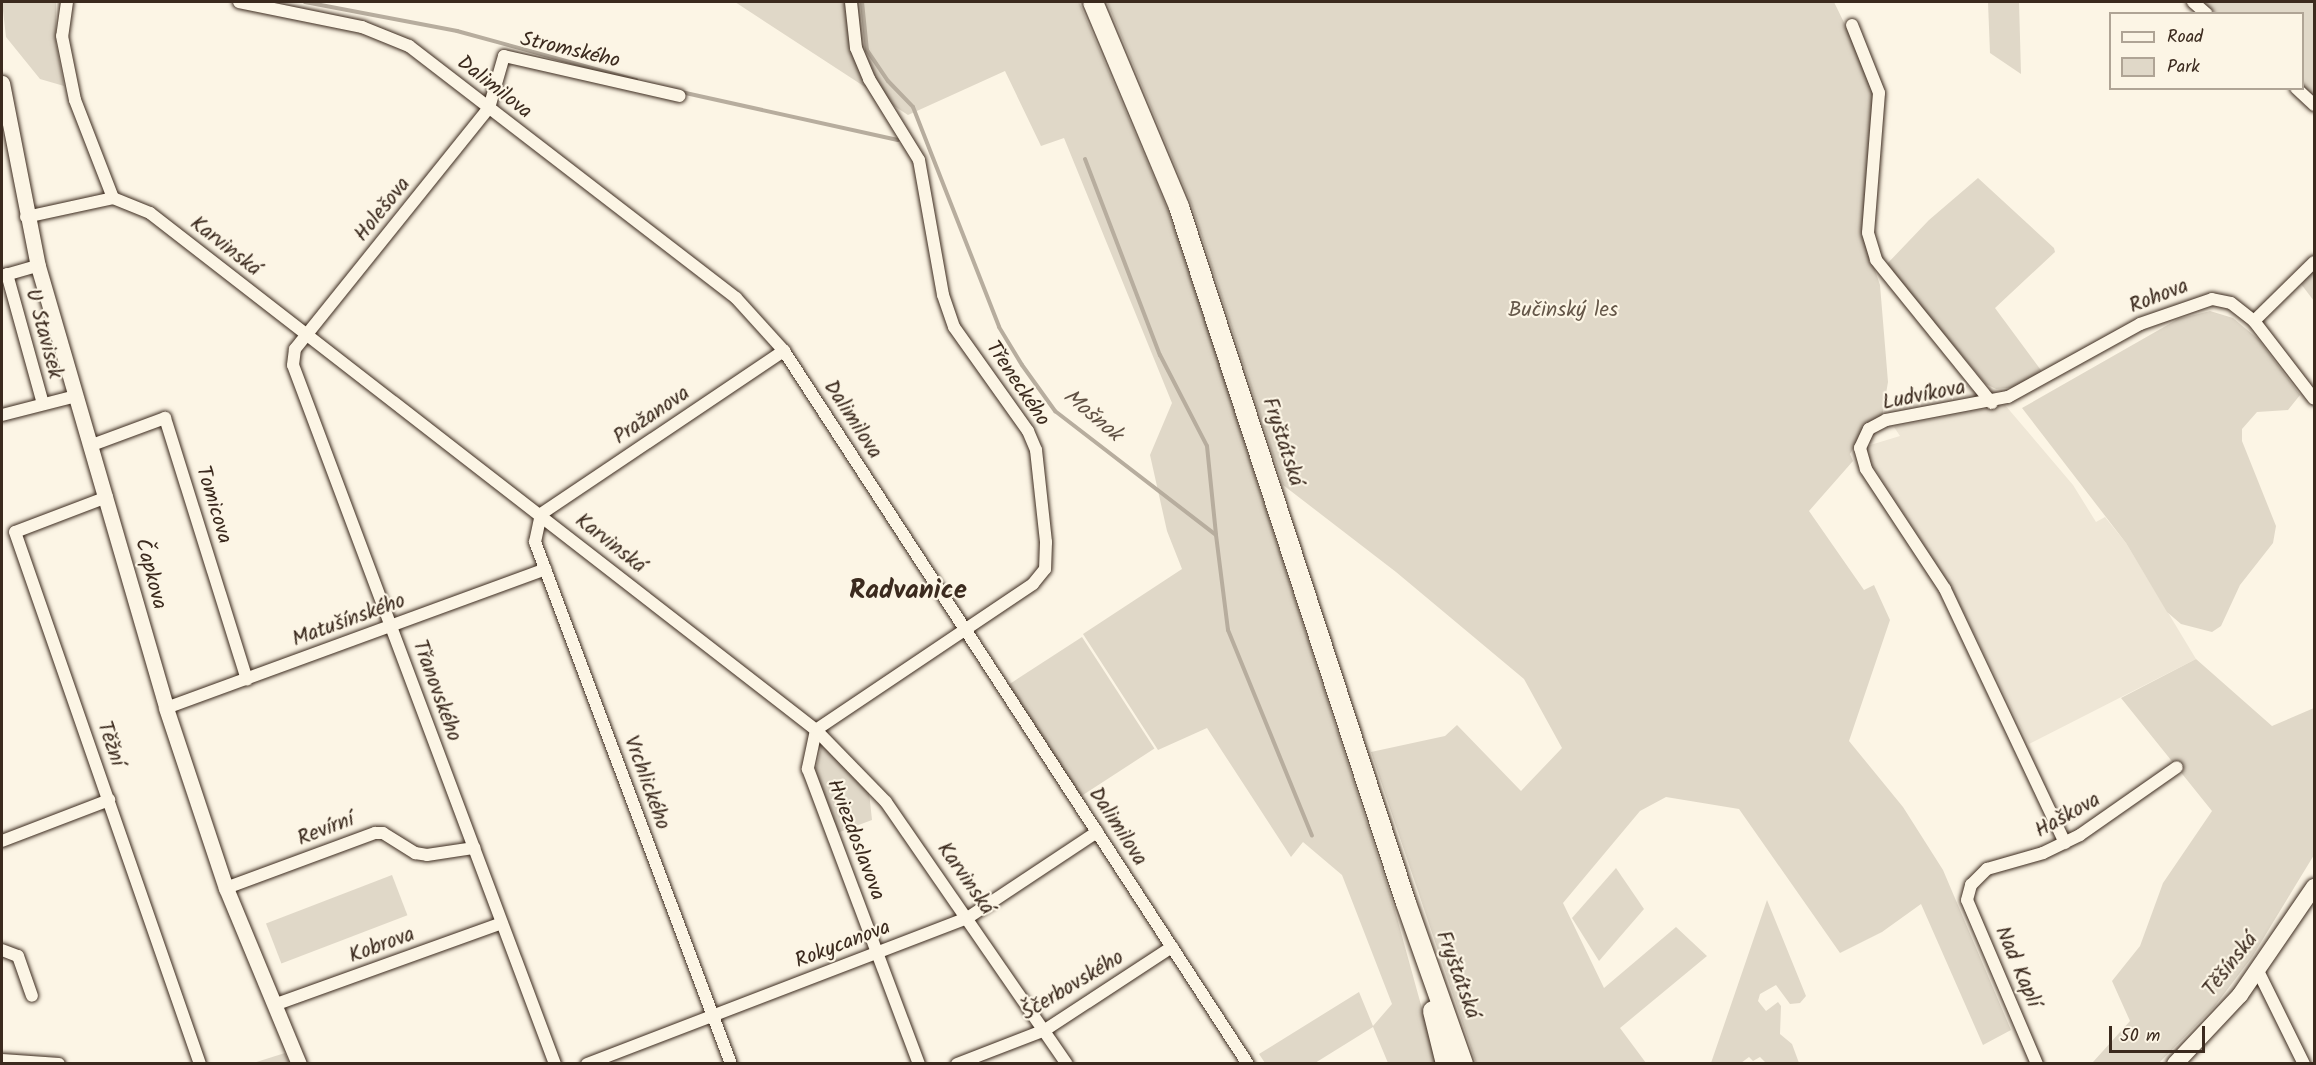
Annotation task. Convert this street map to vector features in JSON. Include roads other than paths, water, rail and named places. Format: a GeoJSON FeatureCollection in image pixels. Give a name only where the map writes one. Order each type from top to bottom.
{"type":"FeatureCollection","features":[{"type":"Feature","properties":{"kind":"main road","name":"Fryštátská"},"geometry":{"type":"LineString","coordinates":[[1093,2],[1179,207],[1406,903],[1463,1064]]}},
{"type":"Feature","properties":{"kind":"main road","name":"Těšínská"},"geometry":{"type":"LineString","coordinates":[[2175,1064],[2258,971],[2314,887]]}},
{"type":"Feature","properties":{"kind":"main road","name":"Fryštátská"},"geometry":{"type":"LineString","coordinates":[[1406,903],[1446,1064]]}},
{"type":"Feature","properties":{"kind":"street"},"geometry":{"type":"LineString","coordinates":[[26,218],[113,198],[75,100],[62,36],[67,2]]}},
{"type":"Feature","properties":{"kind":"street","name":"Dalimilova"},"geometry":{"type":"LineString","coordinates":[[239,2],[362,27],[409,46],[736,298],[784,351],[1248,1064]]}},
{"type":"Feature","properties":{"kind":"street","name":"Třeneckého"},"geometry":{"type":"LineString","coordinates":[[816,730],[1033,584],[1045,569],[1046,542],[1036,450],[1028,431],[954,327],[943,295],[919,160],[869,79],[856,48],[851,2]]}},
{"type":"Feature","properties":{"kind":"street"},"geometry":{"type":"LineString","coordinates":[[2193,2],[2205,12]]}},
{"type":"Feature","properties":{"kind":"street","name":"Ludvíkova"},"geometry":{"type":"LineString","coordinates":[[1852,25],[1879,93],[1868,233],[1876,260],[1992,403],[1886,420],[1869,429],[1860,448],[1866,470],[1945,589],[2065,843]]}},
{"type":"Feature","properties":{"kind":"street","name":"Stromského"},"geometry":{"type":"LineString","coordinates":[[489,108],[504,56],[680,96]]}},
{"type":"Feature","properties":{"kind":"street","name":"Čapkova"},"geometry":{"type":"LineString","coordinates":[[2,83],[26,218],[38,266],[92,445],[166,708],[226,888],[299,1064]]}},
{"type":"Feature","properties":{"kind":"street"},"geometry":{"type":"LineString","coordinates":[[2298,90],[2314,105]]}},
{"type":"Feature","properties":{"kind":"street","name":"Holešova"},"geometry":{"type":"LineString","coordinates":[[306,335],[489,108]]}},
{"type":"Feature","properties":{"kind":"street","name":"Karvinská"},"geometry":{"type":"LineString","coordinates":[[113,198],[150,213],[541,514],[816,730],[886,801],[969,917],[1067,1064]]}},
{"type":"Feature","properties":{"kind":"street"},"geometry":{"type":"LineString","coordinates":[[2254,321],[2314,262]]}},
{"type":"Feature","properties":{"kind":"street","name":"U Stavisek"},"geometry":{"type":"LineString","coordinates":[[38,266],[4,275],[42,404]]}},
{"type":"Feature","properties":{"kind":"street","name":"Rohova"},"geometry":{"type":"LineString","coordinates":[[1992,403],[2140,324],[2193,302],[2212,299],[2231,303],[2254,321],[2314,399]]}},
{"type":"Feature","properties":{"kind":"street","name":"Třanovského"},"geometry":{"type":"LineString","coordinates":[[306,335],[295,349],[293,365],[555,1064]]}},
{"type":"Feature","properties":{"kind":"street","name":"Pražanova"},"geometry":{"type":"LineString","coordinates":[[541,514],[784,351]]}},
{"type":"Feature","properties":{"kind":"street","name":"U Stavisek"},"geometry":{"type":"LineString","coordinates":[[2,415],[76,396]]}},
{"type":"Feature","properties":{"kind":"street","name":"Tomicova"},"geometry":{"type":"LineString","coordinates":[[92,445],[165,418],[247,679]]}},
{"type":"Feature","properties":{"kind":"street","name":"Těžní"},"geometry":{"type":"LineString","coordinates":[[107,497],[15,532],[200,1064]]}},
{"type":"Feature","properties":{"kind":"street","name":"Vrchlického"},"geometry":{"type":"LineString","coordinates":[[541,514],[535,542],[730,1064]]}},
{"type":"Feature","properties":{"kind":"street","name":"Matušínského"},"geometry":{"type":"LineString","coordinates":[[166,708],[545,569]]}},
{"type":"Feature","properties":{"kind":"street","name":"Hviezdoslavova"},"geometry":{"type":"LineString","coordinates":[[816,730],[808,769],[919,1064]]}},
{"type":"Feature","properties":{"kind":"street","name":"Haškova"},"geometry":{"type":"LineString","coordinates":[[1971,885],[1987,869],[2065,843],[2138,798],[2177,767]]}},
{"type":"Feature","properties":{"kind":"street"},"geometry":{"type":"LineString","coordinates":[[2,842],[109,800]]}},
{"type":"Feature","properties":{"kind":"street","name":"Revírní"},"geometry":{"type":"LineString","coordinates":[[226,888],[375,832],[421,854],[474,848]]}},
{"type":"Feature","properties":{"kind":"street","name":"Rokycanova"},"geometry":{"type":"LineString","coordinates":[[587,1064],[969,917],[1097,832]]}},
{"type":"Feature","properties":{"kind":"street","name":"Nad Kaplí"},"geometry":{"type":"LineString","coordinates":[[1971,885],[1967,900],[2037,1064]]}},
{"type":"Feature","properties":{"kind":"street","name":"Kobrova"},"geometry":{"type":"LineString","coordinates":[[274,1005],[502,923]]}},
{"type":"Feature","properties":{"kind":"street","name":"Ščerbovského"},"geometry":{"type":"LineString","coordinates":[[957,1064],[1045,1030],[1172,947]]}},
{"type":"Feature","properties":{"kind":"street"},"geometry":{"type":"LineString","coordinates":[[2,950],[18,956],[32,996]]}},
{"type":"Feature","properties":{"kind":"street"},"geometry":{"type":"LineString","coordinates":[[2258,971],[2304,1064]]}},
{"type":"Feature","properties":{"kind":"street"},"geometry":{"type":"LineString","coordinates":[[2,1060],[59,1064]]}},
{"type":"Feature","properties":{"kind":"waterway"},"geometry":{"type":"LineString","coordinates":[[305,2],[457,31],[636,80]]}},
{"type":"Feature","properties":{"kind":"waterway","name":"Mošnok"},"geometry":{"type":"LineString","coordinates":[[862,2],[867,50],[888,81],[913,107],[999,327],[1022,365],[1055,411],[1216,535],[1228,630],[1312,836]]}},
{"type":"Feature","properties":{"kind":"waterway"},"geometry":{"type":"LineString","coordinates":[[681,92],[898,140]]}},
{"type":"Feature","properties":{"kind":"waterway"},"geometry":{"type":"LineString","coordinates":[[1085,159],[1160,355],[1207,446],[1216,535]]}},
{"type":"Feature","properties":{"kind":"district","name":"Radvanice"},"geometry":{"type":"Point","coordinates":[908,591]}},
{"type":"Feature","properties":{"kind":"park label","name":"Bučinský les"},"geometry":{"type":"Point","coordinates":[1563,311]}}]}
